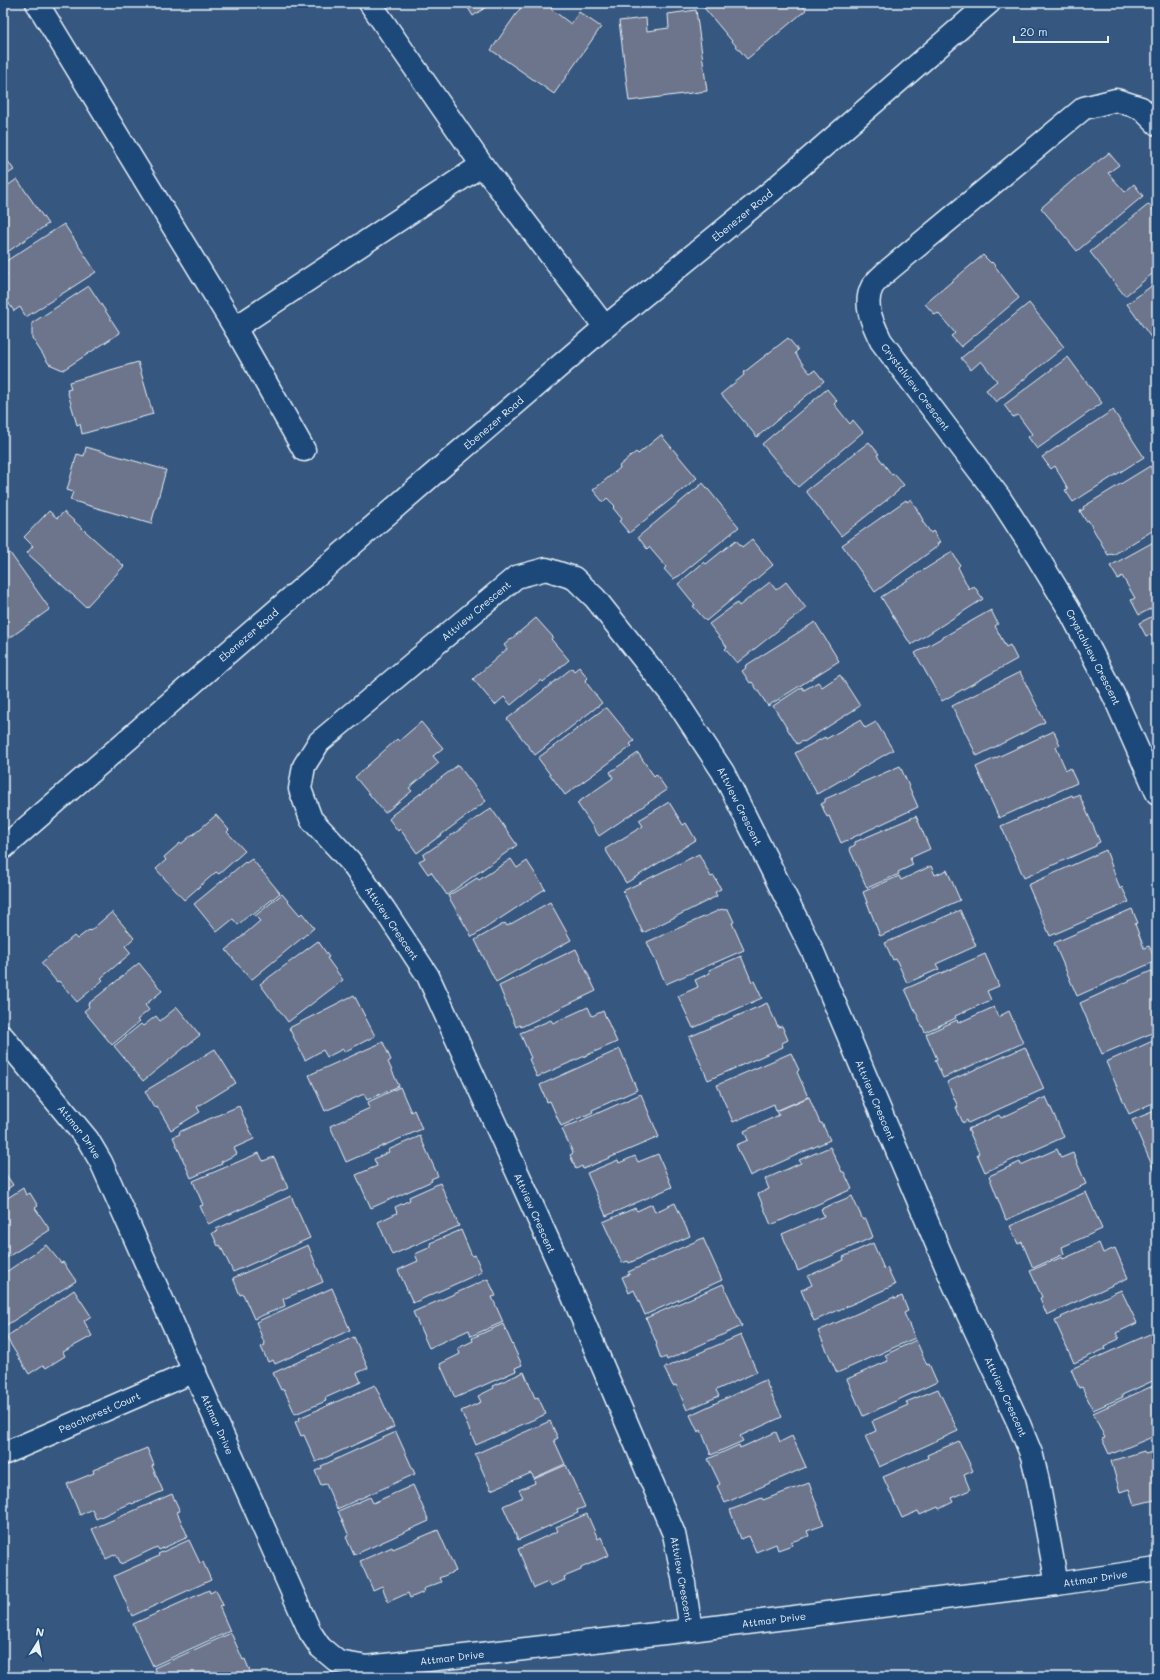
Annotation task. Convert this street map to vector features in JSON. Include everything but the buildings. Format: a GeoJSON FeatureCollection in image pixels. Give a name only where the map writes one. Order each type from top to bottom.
{"type":"FeatureCollection","features":[{"type":"Feature","properties":{"kind":"street"},"geometry":{"type":"LineString","coordinates":[[37,3],[234,328],[304,450]]}},
{"type":"Feature","properties":{"kind":"street"},"geometry":{"type":"LineString","coordinates":[[370,3],[482,165],[605,328]]}},
{"type":"Feature","properties":{"kind":"street","name":"Ebenezer Road"},"geometry":{"type":"LineString","coordinates":[[3,848],[437,471],[605,328],[772,190],[989,3]]}},
{"type":"Feature","properties":{"kind":"street","name":"Crystalview Crescent"},"geometry":{"type":"LineString","coordinates":[[1157,124],[1141,108],[1116,100],[1084,108],[885,273],[872,286],[868,304],[872,322],[881,341],[999,497],[1069,609],[1114,696],[1157,793]]}},
{"type":"Feature","properties":{"kind":"street"},"geometry":{"type":"LineString","coordinates":[[234,328],[482,165]]}},
{"type":"Feature","properties":{"kind":"street","name":"Attview Crescent"},"geometry":{"type":"LineString","coordinates":[[691,1630],[683,1577],[674,1534],[563,1273],[428,976],[350,861],[312,819],[300,789],[304,766],[319,742],[516,577],[546,569],[574,578],[595,598],[675,699],[722,772],[733,793],[813,952],[952,1278],[1022,1431],[1032,1456],[1038,1481],[1057,1584]]}},
{"type":"Feature","properties":{"kind":"street","name":"Attmar Drive"},"geometry":{"type":"LineString","coordinates":[[3,1037],[88,1140],[101,1162],[310,1632],[320,1647],[338,1662],[367,1667],[691,1630],[1057,1584],[1157,1569]]}},
{"type":"Feature","properties":{"kind":"street","name":"Peachcrest Court"},"geometry":{"type":"LineString","coordinates":[[3,1454],[195,1371]]}}]}
